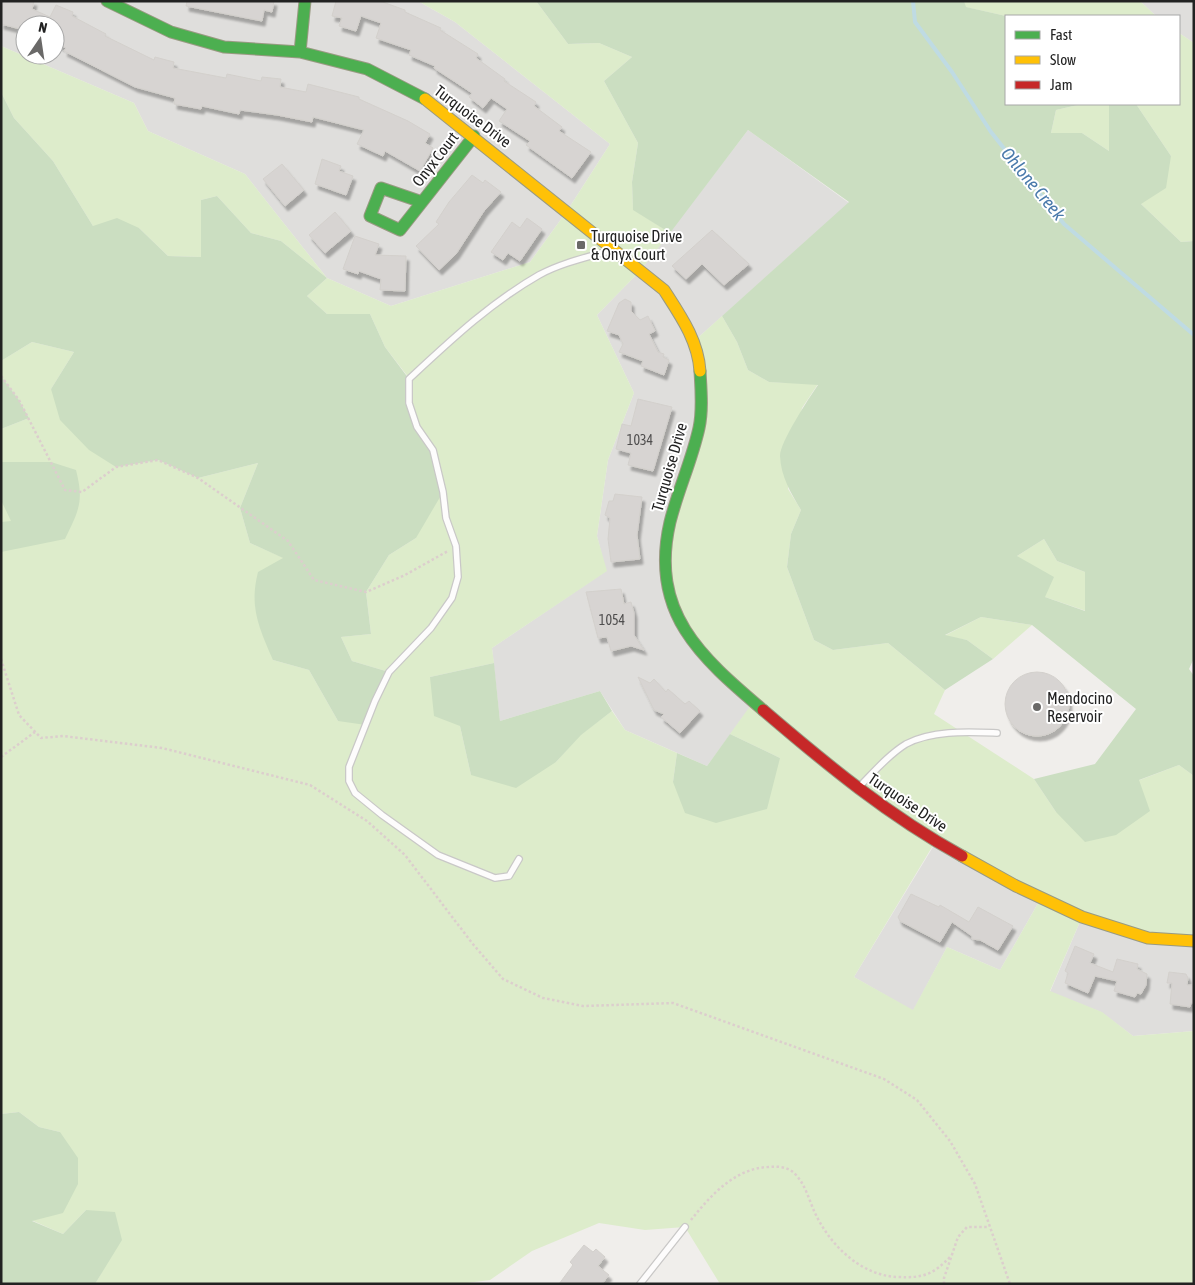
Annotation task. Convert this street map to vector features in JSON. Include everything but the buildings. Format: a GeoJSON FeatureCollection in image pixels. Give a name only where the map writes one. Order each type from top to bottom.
{"type":"FeatureCollection","features":[{"type":"Feature","properties":{"kind":"street","name":"Turquoise Drive"},"geometry":{"type":"LineString","coordinates":[[107,1],[171,32],[224,47],[300,52],[367,69],[426,99],[664,290],[686,324],[699,361],[701,396],[698,427],[670,523],[665,560],[670,598],[687,635],[713,667],[858,788],[936,842],[1016,886],[1082,917],[1148,938],[1194,941]]}},
{"type":"Feature","properties":{"kind":"street"},"geometry":{"type":"LineString","coordinates":[[300,52],[305,1]]}},
{"type":"Feature","properties":{"kind":"street","name":"Onyx Court"},"geometry":{"type":"LineString","coordinates":[[422,202],[382,188],[370,216],[400,230],[474,136]]}},
{"type":"Feature","properties":{"kind":"lane"},"geometry":{"type":"LineString","coordinates":[[519,859],[509,876],[495,878],[438,855],[382,815],[356,793],[349,781],[349,767],[375,701],[389,672],[431,628],[452,598],[458,577],[456,546],[446,518],[443,492],[433,450],[417,427],[409,403],[409,378],[478,316],[540,275],[574,261],[614,250]]}},
{"type":"Feature","properties":{"kind":"lane"},"geometry":{"type":"LineString","coordinates":[[858,788],[885,760],[906,744],[928,736],[972,732],[998,733]]}},
{"type":"Feature","properties":{"kind":"lane"},"geometry":{"type":"LineString","coordinates":[[640,1284],[685,1227]]}},
{"type":"Feature","properties":{"kind":"path"},"geometry":{"type":"LineString","coordinates":[[1,376],[20,400],[65,490],[82,492],[116,466],[158,460],[198,478],[288,541],[314,580],[366,592],[405,575],[456,546]]}},
{"type":"Feature","properties":{"kind":"path"},"geometry":{"type":"LineString","coordinates":[[1,659],[20,715],[41,738],[63,736],[162,748],[310,785],[367,821],[405,855],[472,943],[503,979],[542,998],[583,1006],[673,1003],[884,1079],[917,1100],[950,1141],[975,1184],[1010,1284]]}},
{"type":"Feature","properties":{"kind":"path"},"geometry":{"type":"LineString","coordinates":[[1,758],[35,732]]}},
{"type":"Feature","properties":{"kind":"path"},"geometry":{"type":"LineString","coordinates":[[685,1227],[708,1199],[742,1172],[759,1167],[778,1166],[794,1172],[802,1182],[824,1230],[850,1258],[865,1268],[883,1277],[921,1277],[938,1270],[951,1256]]}},
{"type":"Feature","properties":{"kind":"path"},"geometry":{"type":"LineString","coordinates":[[944,1284],[958,1238],[967,1227],[989,1227]]}},
{"type":"Feature","properties":{"kind":"shaded area"},"geometry":{"type":"Polygon","coordinates":[[[1,1],[418,1],[455,22],[610,144],[567,211],[530,262],[391,306],[327,278],[245,174],[148,131],[134,103],[45,65],[65,65],[65,15],[15,15],[15,52],[1,46],[1,1]]]}},
{"type":"Feature","properties":{"kind":"shaded area"},"geometry":{"type":"Polygon","coordinates":[[[1140,1],[1194,1],[1194,43],[1180,34],[1180,15],[1155,15],[1140,1]]]}},
{"type":"Feature","properties":{"kind":"shaded area"},"geometry":{"type":"Polygon","coordinates":[[[748,130],[849,203],[692,343],[754,702],[707,766],[625,730],[600,691],[500,721],[492,648],[606,571],[597,536],[608,460],[634,393],[597,315],[640,271],[748,130]]]}},
{"type":"Feature","properties":{"kind":"shaded area"},"geometry":{"type":"Polygon","coordinates":[[[936,842],[1041,898],[1000,970],[947,947],[913,1011],[854,977],[936,842]]]}},
{"type":"Feature","properties":{"kind":"shaded area"},"geometry":{"type":"Polygon","coordinates":[[[1082,917],[1194,941],[1194,1031],[1133,1036],[1101,1012],[1050,992],[1082,917]]]}},
{"type":"Feature","properties":{"kind":"green space"},"geometry":{"type":"Polygon","coordinates":[[[418,1],[536,1],[568,44],[599,43],[632,57],[604,81],[638,143],[632,182],[633,209],[670,233],[640,271],[597,315],[634,393],[608,460],[597,536],[607,571],[492,648],[494,663],[430,677],[460,726],[471,775],[556,762],[580,735],[612,711],[625,730],[677,753],[673,782],[780,758],[730,734],[753,702],[687,635],[665,560],[699,427],[692,343],[722,316],[737,342],[748,370],[769,382],[818,384],[802,408],[788,489],[801,510],[791,534],[787,567],[814,640],[833,650],[888,643],[945,690],[934,714],[1034,779],[1056,812],[1179,765],[1194,776],[1194,941],[1082,917],[1050,991],[1102,1012],[1133,1036],[1194,1031],[1194,1284],[720,1284],[685,1227],[645,1230],[599,1223],[532,1251],[490,1280],[459,1284],[95,1284],[102,1272],[86,1210],[63,1234],[31,1220],[60,1132],[39,1127],[19,1112],[1,1114],[1,429],[29,418],[19,400],[1,376],[1,361],[32,342],[74,352],[51,389],[116,466],[158,460],[198,478],[258,463],[240,508],[250,543],[284,558],[273,660],[309,670],[338,721],[389,672],[352,661],[341,637],[371,634],[366,592],[389,555],[416,538],[417,427],[409,403],[409,378],[385,347],[370,314],[327,314],[307,296],[327,278],[391,306],[530,262],[567,211],[610,144],[455,22],[418,1]],[[935,842],[854,977],[913,1010],[947,947],[1000,970],[1041,898],[935,842]]]}},
{"type":"Feature","properties":{"kind":"green space"},"geometry":{"type":"Polygon","coordinates":[[[536,1],[964,1],[966,7],[1005,16],[1005,105],[1078,105],[1056,110],[1051,133],[1082,133],[1109,151],[1109,105],[1137,105],[1171,156],[1166,188],[1141,204],[1181,242],[1194,241],[1194,658],[1189,669],[1194,676],[1194,776],[1179,765],[1139,780],[1150,811],[1116,835],[1085,842],[1056,812],[1034,779],[1095,764],[1136,709],[1032,625],[981,617],[945,635],[967,640],[993,659],[945,690],[888,643],[833,650],[814,640],[787,567],[791,534],[801,510],[784,478],[780,456],[781,449],[790,431],[818,385],[769,382],[748,370],[737,342],[722,316],[849,202],[748,130],[670,233],[633,210],[632,182],[638,143],[604,81],[632,57],[599,43],[568,44],[536,1]],[[1044,539],[1017,556],[1054,577],[1045,597],[1085,611],[1085,572],[1057,561],[1044,539]]]}},
{"type":"Feature","properties":{"kind":"green space"},"geometry":{"type":"Polygon","coordinates":[[[964,1],[1140,1],[1155,15],[1005,16],[965,7],[964,1]]]}},
{"type":"Feature","properties":{"kind":"green space"},"geometry":{"type":"Polygon","coordinates":[[[1180,34],[1194,43],[1194,241],[1181,242],[1140,203],[1171,156],[1137,105],[1180,105],[1180,34]]]}},
{"type":"Feature","properties":{"kind":"green space"},"geometry":{"type":"Polygon","coordinates":[[[1,46],[15,52],[15,65],[45,65],[134,103],[148,131],[245,174],[327,278],[281,241],[251,233],[217,196],[201,200],[201,257],[168,256],[139,228],[93,226],[53,161],[14,118],[1,92],[1,46]]]}},
{"type":"Feature","properties":{"kind":"green space"},"geometry":{"type":"Polygon","coordinates":[[[1,92],[14,118],[53,161],[93,226],[117,218],[139,228],[168,256],[201,257],[201,200],[217,196],[251,233],[281,241],[327,278],[307,296],[327,314],[370,314],[385,347],[409,379],[409,403],[417,427],[433,450],[443,492],[416,538],[389,555],[366,592],[371,634],[341,637],[352,661],[389,672],[366,725],[338,721],[309,670],[273,660],[263,638],[255,607],[255,585],[258,572],[283,558],[250,543],[240,508],[258,463],[198,478],[158,460],[116,467],[89,450],[60,420],[51,389],[74,352],[32,342],[1,361],[1,92]]]}},
{"type":"Feature","properties":{"kind":"green space"},"geometry":{"type":"Polygon","coordinates":[[[1078,105],[1109,105],[1109,151],[1082,133],[1051,133],[1056,110],[1078,105]]]}},
{"type":"Feature","properties":{"kind":"green space"},"geometry":{"type":"Polygon","coordinates":[[[1,376],[19,400],[29,418],[1,429],[1,376]]]}},
{"type":"Feature","properties":{"kind":"green space"},"geometry":{"type":"Polygon","coordinates":[[[1,462],[51,462],[76,470],[80,490],[79,506],[65,539],[1,552],[1,522],[11,521],[1,500],[1,462]]]}},
{"type":"Feature","properties":{"kind":"green space"},"geometry":{"type":"Polygon","coordinates":[[[1044,539],[1057,561],[1085,572],[1086,611],[1045,597],[1017,556],[1044,539]]]}},
{"type":"Feature","properties":{"kind":"green space"},"geometry":{"type":"Polygon","coordinates":[[[981,617],[1032,625],[993,659],[967,640],[944,636],[981,617]]]}},
{"type":"Feature","properties":{"kind":"green space"},"geometry":{"type":"Polygon","coordinates":[[[494,663],[500,721],[600,691],[612,711],[581,735],[556,762],[516,788],[471,775],[460,726],[434,716],[430,677],[494,663]]]}},
{"type":"Feature","properties":{"kind":"green space"},"geometry":{"type":"Polygon","coordinates":[[[730,734],[780,758],[767,809],[716,823],[685,813],[673,782],[677,753],[707,766],[730,734]]]}},
{"type":"Feature","properties":{"kind":"green space"},"geometry":{"type":"Polygon","coordinates":[[[19,1112],[39,1127],[60,1132],[78,1158],[78,1184],[63,1213],[32,1221],[63,1234],[86,1210],[115,1212],[122,1240],[95,1284],[1,1284],[1,1114],[19,1112]]]}},
{"type":"Feature","properties":{"kind":"waterway","name":"Ohlone Creek"},"geometry":{"type":"LineString","coordinates":[[913,1],[915,22],[952,72],[991,132],[1064,224],[1194,335]]}},
{"type":"Feature","properties":{"kind":"traffic: fast"},"geometry":{"type":"LineString","coordinates":[[107,1],[171,32],[224,47],[300,52],[367,69],[425,99]]}},
{"type":"Feature","properties":{"kind":"traffic: fast"},"geometry":{"type":"LineString","coordinates":[[300,52],[305,1]]}},
{"type":"Feature","properties":{"kind":"traffic: fast"},"geometry":{"type":"LineString","coordinates":[[422,202],[381,188],[370,216],[400,230],[474,136]]}},
{"type":"Feature","properties":{"kind":"traffic: fast"},"geometry":{"type":"LineString","coordinates":[[700,371],[700,421],[693,452],[670,522],[665,554],[667,582],[674,608],[685,630],[719,671],[763,710]]}},
{"type":"Feature","properties":{"kind":"traffic: slow"},"geometry":{"type":"LineString","coordinates":[[425,99],[664,290],[692,338],[699,360],[700,371]]}},
{"type":"Feature","properties":{"kind":"traffic: slow"},"geometry":{"type":"LineString","coordinates":[[962,856],[1016,886],[1082,917],[1148,938],[1194,941]]}},
{"type":"Feature","properties":{"kind":"traffic: jam"},"geometry":{"type":"LineString","coordinates":[[763,710],[859,788],[909,824],[962,856]]}},
{"type":"Feature","properties":{"kind":"place","name":"Turquoise Drive & Onyx Court"},"geometry":{"type":"Point","coordinates":[581,245]}},
{"type":"Feature","properties":{"kind":"place","name":"Mendocino Reservoir"},"geometry":{"type":"Point","coordinates":[1037,707]}}]}
